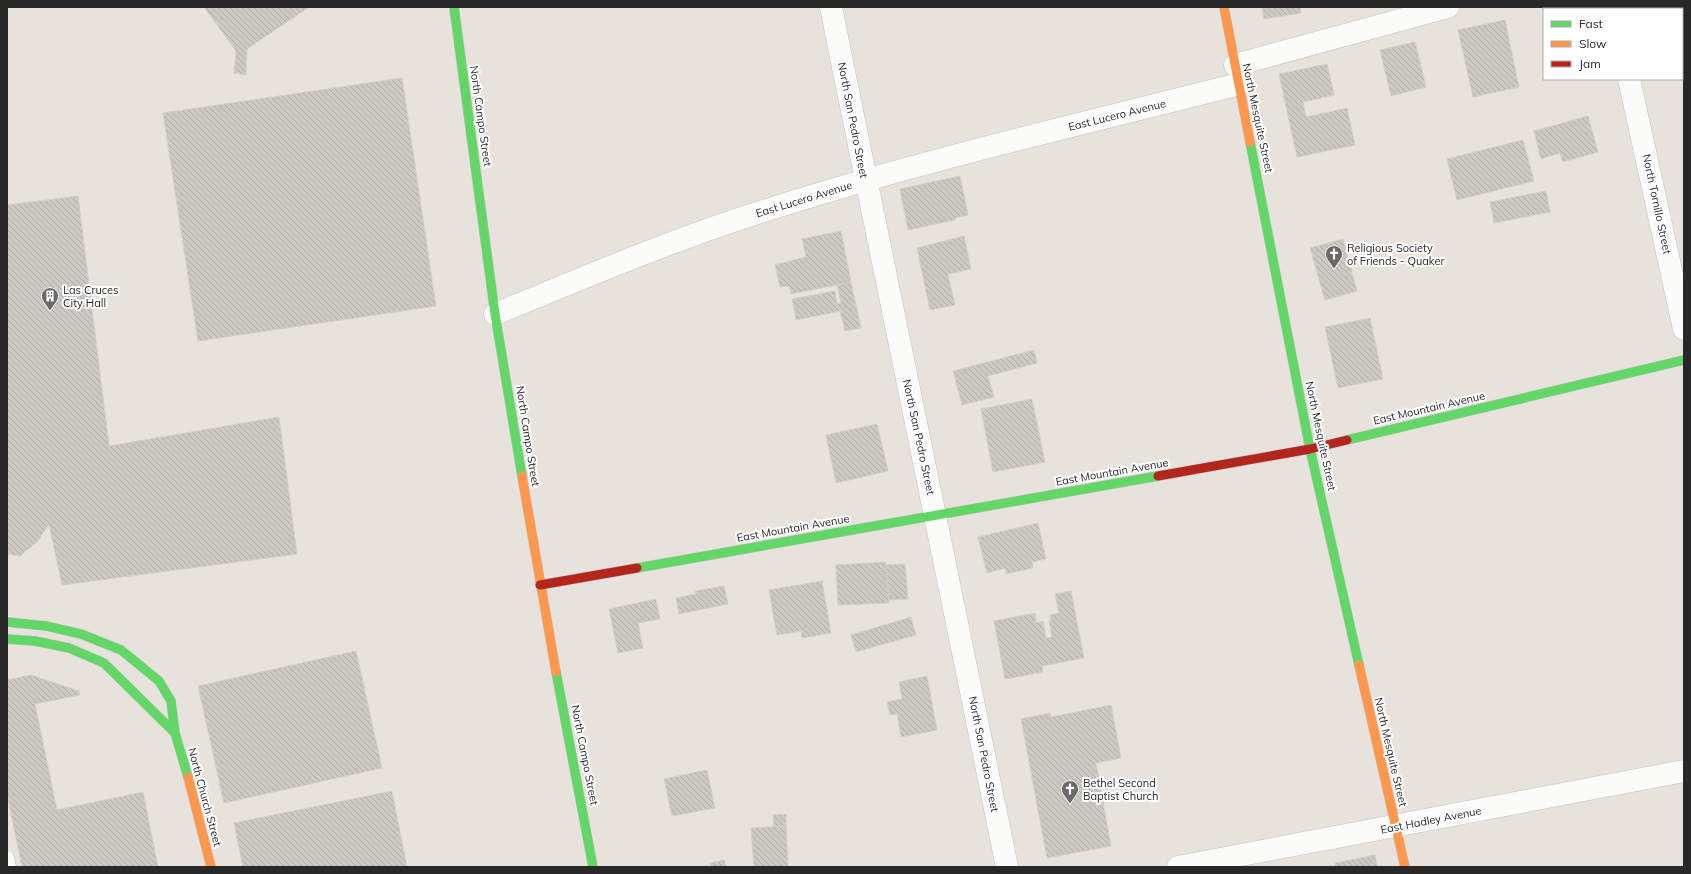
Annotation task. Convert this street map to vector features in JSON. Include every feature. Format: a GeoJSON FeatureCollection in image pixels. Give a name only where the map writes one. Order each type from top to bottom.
{"type":"FeatureCollection","features":[{"type":"Feature","properties":{"kind":"street","name":"North Campo Street"},"geometry":{"type":"LineString","coordinates":[[454,7],[495,314],[540,585],[593,867]]}},
{"type":"Feature","properties":{"kind":"street","name":"North San Pedro Street"},"geometry":{"type":"LineString","coordinates":[[831,7],[864,180],[935,515],[1006,867]]}},
{"type":"Feature","properties":{"kind":"street","name":"North Mesquite Street"},"geometry":{"type":"LineString","coordinates":[[1224,7],[1310,449],[1405,867]]}},
{"type":"Feature","properties":{"kind":"street","name":"East Lucero Avenue"},"geometry":{"type":"LineString","coordinates":[[495,314],[679,240],[768,209],[864,180],[1237,74],[1448,7]]}},
{"type":"Feature","properties":{"kind":"street","name":"North Tornillo Street"},"geometry":{"type":"LineString","coordinates":[[1629,80],[1684,329]]}},
{"type":"Feature","properties":{"kind":"street","name":"East Mountain Avenue"},"geometry":{"type":"LineString","coordinates":[[540,585],[1310,449],[1684,360]]}},
{"type":"Feature","properties":{"kind":"street","name":"North Church Street"},"geometry":{"type":"LineString","coordinates":[[7,622],[46,626],[81,634],[121,650],[159,681],[171,701],[175,733],[196,805],[210,867]]}},
{"type":"Feature","properties":{"kind":"street"},"geometry":{"type":"LineString","coordinates":[[7,639],[35,641],[69,648],[104,663],[175,733]]}},
{"type":"Feature","properties":{"kind":"street","name":"East Hadley Avenue"},"geometry":{"type":"LineString","coordinates":[[1178,867],[1396,827],[1684,771]]}},
{"type":"Feature","properties":{"kind":"lane"},"geometry":{"type":"LineString","coordinates":[[7,858],[9,867]]}},
{"type":"Feature","properties":{"kind":"building"},"geometry":{"type":"Polygon","coordinates":[[[204,7],[309,7],[247,49],[246,75],[234,73],[236,51],[204,7]]]}},
{"type":"Feature","properties":{"kind":"building"},"geometry":{"type":"Polygon","coordinates":[[[1262,7],[1300,7],[1301,13],[1264,19],[1262,7]]]}},
{"type":"Feature","properties":{"kind":"building"},"geometry":{"type":"Polygon","coordinates":[[[1684,7],[1684,10],[1683,8],[1652,8],[1684,7]]]}},
{"type":"Feature","properties":{"kind":"building"},"geometry":{"type":"Polygon","coordinates":[[[1505,20],[1519,87],[1473,97],[1458,30],[1505,20]]]}},
{"type":"Feature","properties":{"kind":"building"},"geometry":{"type":"Polygon","coordinates":[[[1415,42],[1426,87],[1391,96],[1380,50],[1415,42]]]}},
{"type":"Feature","properties":{"kind":"building"},"geometry":{"type":"Polygon","coordinates":[[[1327,64],[1334,95],[1303,102],[1306,117],[1347,108],[1355,145],[1297,157],[1279,74],[1327,64]]]}},
{"type":"Feature","properties":{"kind":"building"},"geometry":{"type":"Polygon","coordinates":[[[402,78],[436,306],[198,341],[163,113],[402,78]]]}},
{"type":"Feature","properties":{"kind":"building"},"geometry":{"type":"Polygon","coordinates":[[[1588,116],[1598,152],[1563,162],[1560,153],[1541,159],[1534,131],[1588,116]]]}},
{"type":"Feature","properties":{"kind":"building"},"geometry":{"type":"Polygon","coordinates":[[[1523,140],[1534,181],[1457,200],[1447,159],[1523,140]]]}},
{"type":"Feature","properties":{"kind":"building"},"geometry":{"type":"Polygon","coordinates":[[[960,176],[968,215],[955,218],[955,220],[908,230],[900,189],[960,176]]]}},
{"type":"Feature","properties":{"kind":"building"},"geometry":{"type":"Polygon","coordinates":[[[1546,191],[1550,212],[1494,223],[1490,202],[1546,191]]]}},
{"type":"Feature","properties":{"kind":"building","name":"Las Cruces City Hall"},"geometry":{"type":"Polygon","coordinates":[[[78,196],[109,446],[279,417],[297,554],[62,585],[49,524],[38,541],[20,556],[7,554],[7,205],[78,196]]]}},
{"type":"Feature","properties":{"kind":"building"},"geometry":{"type":"Polygon","coordinates":[[[841,231],[851,282],[791,294],[789,286],[780,287],[775,265],[806,257],[802,239],[841,231]]]}},
{"type":"Feature","properties":{"kind":"building"},"geometry":{"type":"Polygon","coordinates":[[[964,236],[971,269],[948,274],[955,305],[930,310],[917,248],[964,236]]]}},
{"type":"Feature","properties":{"kind":"building","name":"Religious Society of Friends - Quaker"},"geometry":{"type":"Polygon","coordinates":[[[1343,239],[1357,291],[1325,300],[1310,248],[1343,239]]]}},
{"type":"Feature","properties":{"kind":"building"},"geometry":{"type":"Polygon","coordinates":[[[851,282],[861,328],[845,331],[840,311],[796,320],[792,299],[835,291],[837,304],[841,303],[837,285],[851,282]]]}},
{"type":"Feature","properties":{"kind":"building"},"geometry":{"type":"Polygon","coordinates":[[[1370,318],[1383,379],[1338,388],[1325,327],[1370,318]]]}},
{"type":"Feature","properties":{"kind":"building"},"geometry":{"type":"Polygon","coordinates":[[[1034,350],[1037,363],[988,376],[994,397],[962,405],[953,371],[1034,350]]]}},
{"type":"Feature","properties":{"kind":"building"},"geometry":{"type":"Polygon","coordinates":[[[1032,399],[1045,462],[993,472],[981,409],[1032,399]]]}},
{"type":"Feature","properties":{"kind":"building"},"geometry":{"type":"Polygon","coordinates":[[[877,424],[888,471],[836,483],[826,435],[877,424]]]}},
{"type":"Feature","properties":{"kind":"building"},"geometry":{"type":"Polygon","coordinates":[[[1038,523],[1046,559],[1032,562],[1033,568],[1006,574],[1005,568],[987,573],[978,537],[1038,523]]]}},
{"type":"Feature","properties":{"kind":"building"},"geometry":{"type":"Polygon","coordinates":[[[886,562],[889,603],[838,605],[836,565],[886,562]]]}},
{"type":"Feature","properties":{"kind":"building"},"geometry":{"type":"Polygon","coordinates":[[[905,564],[908,599],[889,600],[886,565],[905,564]]]}},
{"type":"Feature","properties":{"kind":"building"},"geometry":{"type":"Polygon","coordinates":[[[822,581],[831,633],[802,638],[801,631],[777,635],[769,590],[822,581]]]}},
{"type":"Feature","properties":{"kind":"building"},"geometry":{"type":"Polygon","coordinates":[[[724,586],[728,604],[679,614],[676,598],[696,594],[695,591],[724,586]]]}},
{"type":"Feature","properties":{"kind":"building"},"geometry":{"type":"Polygon","coordinates":[[[1071,591],[1084,658],[1042,666],[1043,672],[1005,679],[994,621],[1035,613],[1036,623],[1043,621],[1046,638],[1052,637],[1049,621],[1051,621],[1050,615],[1059,613],[1055,594],[1071,591]]]}},
{"type":"Feature","properties":{"kind":"building"},"geometry":{"type":"Polygon","coordinates":[[[656,599],[660,619],[638,623],[643,648],[618,653],[609,609],[656,599]]]}},
{"type":"Feature","properties":{"kind":"building"},"geometry":{"type":"Polygon","coordinates":[[[911,617],[916,635],[856,652],[851,635],[911,617]]]}},
{"type":"Feature","properties":{"kind":"building"},"geometry":{"type":"Polygon","coordinates":[[[356,651],[382,768],[224,803],[198,686],[356,651]]]}},
{"type":"Feature","properties":{"kind":"building"},"geometry":{"type":"Polygon","coordinates":[[[31,675],[79,691],[80,695],[35,704],[57,810],[143,792],[158,867],[22,867],[7,794],[7,680],[31,675]]]}},
{"type":"Feature","properties":{"kind":"building"},"geometry":{"type":"Polygon","coordinates":[[[927,676],[937,730],[901,737],[897,714],[890,715],[887,702],[902,699],[899,682],[927,676]]]}},
{"type":"Feature","properties":{"kind":"building","name":"Bethel Second Baptist Church"},"geometry":{"type":"Polygon","coordinates":[[[1111,705],[1121,758],[1096,763],[1111,846],[1047,858],[1021,719],[1050,713],[1051,717],[1111,705]]]}},
{"type":"Feature","properties":{"kind":"building"},"geometry":{"type":"Polygon","coordinates":[[[707,770],[715,808],[672,816],[664,779],[707,770]]]}},
{"type":"Feature","properties":{"kind":"building"},"geometry":{"type":"Polygon","coordinates":[[[392,791],[407,867],[243,867],[234,823],[392,791]]]}},
{"type":"Feature","properties":{"kind":"building"},"geometry":{"type":"Polygon","coordinates":[[[786,814],[786,826],[774,827],[773,815],[786,814]]]}},
{"type":"Feature","properties":{"kind":"building"},"geometry":{"type":"Polygon","coordinates":[[[786,826],[788,867],[754,867],[751,828],[786,826]]]}},
{"type":"Feature","properties":{"kind":"building"},"geometry":{"type":"Polygon","coordinates":[[[1375,855],[1377,867],[1335,867],[1335,863],[1375,855]]]}},
{"type":"Feature","properties":{"kind":"building"},"geometry":{"type":"Polygon","coordinates":[[[724,860],[726,867],[711,867],[710,863],[724,860]]]}},
{"type":"Feature","properties":{"kind":"traffic: fast"},"geometry":{"type":"LineString","coordinates":[[454,7],[495,314],[522,476]]}},
{"type":"Feature","properties":{"kind":"traffic: fast"},"geometry":{"type":"LineString","coordinates":[[1250,142],[1310,449],[1359,665]]}},
{"type":"Feature","properties":{"kind":"traffic: fast"},"geometry":{"type":"LineString","coordinates":[[1347,440],[1684,360]]}},
{"type":"Feature","properties":{"kind":"traffic: fast"},"geometry":{"type":"LineString","coordinates":[[637,568],[1158,476]]}},
{"type":"Feature","properties":{"kind":"traffic: fast"},"geometry":{"type":"LineString","coordinates":[[7,622],[46,626],[81,634],[121,650],[159,681],[171,701],[175,733],[188,777]]}},
{"type":"Feature","properties":{"kind":"traffic: fast"},"geometry":{"type":"LineString","coordinates":[[7,639],[35,641],[69,648],[104,663],[175,733]]}},
{"type":"Feature","properties":{"kind":"traffic: fast"},"geometry":{"type":"LineString","coordinates":[[556,672],[593,867]]}},
{"type":"Feature","properties":{"kind":"traffic: slow"},"geometry":{"type":"LineString","coordinates":[[1224,7],[1250,142]]}},
{"type":"Feature","properties":{"kind":"traffic: slow"},"geometry":{"type":"LineString","coordinates":[[522,476],[556,672]]}},
{"type":"Feature","properties":{"kind":"traffic: slow"},"geometry":{"type":"LineString","coordinates":[[1359,665],[1405,867]]}},
{"type":"Feature","properties":{"kind":"traffic: slow"},"geometry":{"type":"LineString","coordinates":[[188,777],[211,867]]}},
{"type":"Feature","properties":{"kind":"traffic: jam"},"geometry":{"type":"LineString","coordinates":[[1158,476],[1310,449],[1347,440]]}},
{"type":"Feature","properties":{"kind":"traffic: jam"},"geometry":{"type":"LineString","coordinates":[[540,585],[637,568]]}},
{"type":"Feature","properties":{"kind":"place","name":"Religious Society of Friends - Quaker"},"geometry":{"type":"Point","coordinates":[1334,269]}},
{"type":"Feature","properties":{"kind":"place","name":"Las Cruces City Hall"},"geometry":{"type":"Point","coordinates":[50,311]}},
{"type":"Feature","properties":{"kind":"place","name":"Bethel Second Baptist Church"},"geometry":{"type":"Point","coordinates":[1070,804]}}]}
